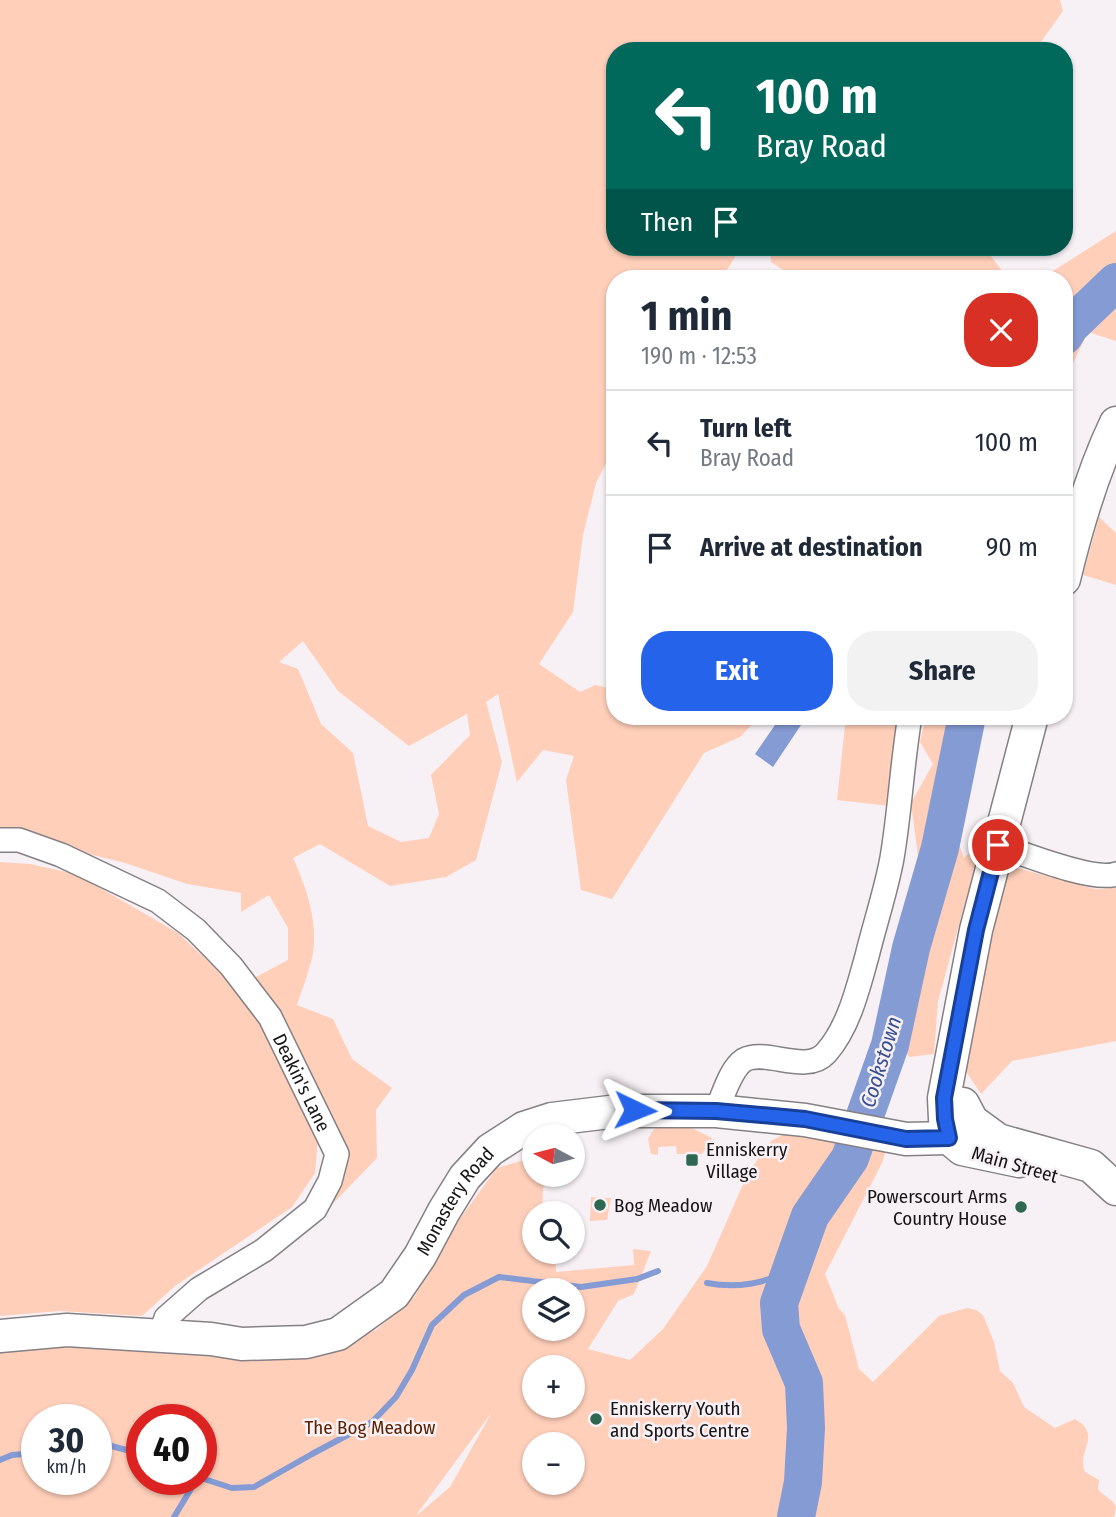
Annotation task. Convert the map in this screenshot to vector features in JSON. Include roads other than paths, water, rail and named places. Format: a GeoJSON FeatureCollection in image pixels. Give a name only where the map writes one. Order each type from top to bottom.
{"type":"FeatureCollection","features":[{"type":"Feature","properties":{"kind":"street"},"geometry":{"type":"LineString","coordinates":[[1073,545],[1116,423]]}},
{"type":"Feature","properties":{"kind":"street"},"geometry":{"type":"LineString","coordinates":[[716,1111],[734,1072],[743,1061],[754,1058],[805,1062],[824,1056],[835,1041],[856,994],[892,859],[909,725]]}},
{"type":"Feature","properties":{"kind":"street"},"geometry":{"type":"LineString","coordinates":[[961,1129],[945,1119],[944,1098],[976,930],[1030,725]]}},
{"type":"Feature","properties":{"kind":"street","name":"Deakin's Lane"},"geometry":{"type":"LineString","coordinates":[[0,840],[19,840],[61,855],[158,901],[196,930],[231,966],[270,1017],[338,1154],[330,1181],[315,1209],[264,1250],[199,1289],[166,1318],[160,1336]]}},
{"type":"Feature","properties":{"kind":"street"},"geometry":{"type":"LineString","coordinates":[[998,845],[1086,873],[1108,877],[1116,874]]}},
{"type":"Feature","properties":{"kind":"street","name":"Monastery Road"},"geometry":{"type":"LineString","coordinates":[[0,1336],[67,1330],[242,1344],[306,1342],[338,1334],[394,1294],[420,1256],[443,1211],[465,1177],[490,1150],[524,1128],[552,1119],[585,1113],[635,1110],[716,1111],[805,1119],[899,1139],[961,1129]]}},
{"type":"Feature","properties":{"kind":"street","name":"Main Street"},"geometry":{"type":"LineString","coordinates":[[961,1129],[961,1149],[1041,1167],[1114,1202]]}},
{"type":"Feature","properties":{"kind":"water"},"geometry":{"type":"Polygon","coordinates":[[[775,725],[801,725],[773,767],[755,754],[775,725]]]}},
{"type":"Feature","properties":{"kind":"waterway","name":"Cookstown"},"geometry":{"type":"LineString","coordinates":[[1073,323],[1116,282]]}},
{"type":"Feature","properties":{"kind":"waterway","name":"Cookstown"},"geometry":{"type":"LineString","coordinates":[[796,1517],[803,1482],[806,1428],[804,1383],[781,1329],[779,1303],[810,1216],[850,1158],[890,1045],[911,948],[940,848],[965,725]]}},
{"type":"Feature","properties":{"kind":"waterway"},"geometry":{"type":"LineString","coordinates":[[217,1483],[232,1488],[254,1487],[372,1422],[396,1397],[412,1370],[432,1325],[464,1295],[499,1277],[581,1287],[637,1279],[658,1271]]}},
{"type":"Feature","properties":{"kind":"waterway"},"geometry":{"type":"LineString","coordinates":[[707,1283],[750,1284],[792,1271]]}},
{"type":"Feature","properties":{"kind":"waterway"},"geometry":{"type":"LineString","coordinates":[[112,1446],[126,1450]]}},
{"type":"Feature","properties":{"kind":"waterway"},"geometry":{"type":"LineString","coordinates":[[0,1460],[21,1454]]}},
{"type":"Feature","properties":{"kind":"waterway"},"geometry":{"type":"LineString","coordinates":[[174,1517],[187,1495]]}},
{"type":"Feature","properties":{"kind":"place","name":"Enniskerry Village"},"geometry":{"type":"Point","coordinates":[692,1160]}},
{"type":"Feature","properties":{"kind":"place","name":"Bog Meadow"},"geometry":{"type":"Point","coordinates":[600,1205]}},
{"type":"Feature","properties":{"kind":"place","name":"Powerscourt Arms Country House"},"geometry":{"type":"Point","coordinates":[1021,1207]}},
{"type":"Feature","properties":{"kind":"place","name":"Enniskerry Youth and Sports Centre"},"geometry":{"type":"Point","coordinates":[596,1419]}},
{"type":"Feature","properties":{"kind":"park label","name":"The Bog Meadow"},"geometry":{"type":"Point","coordinates":[370,1427]}}]}
